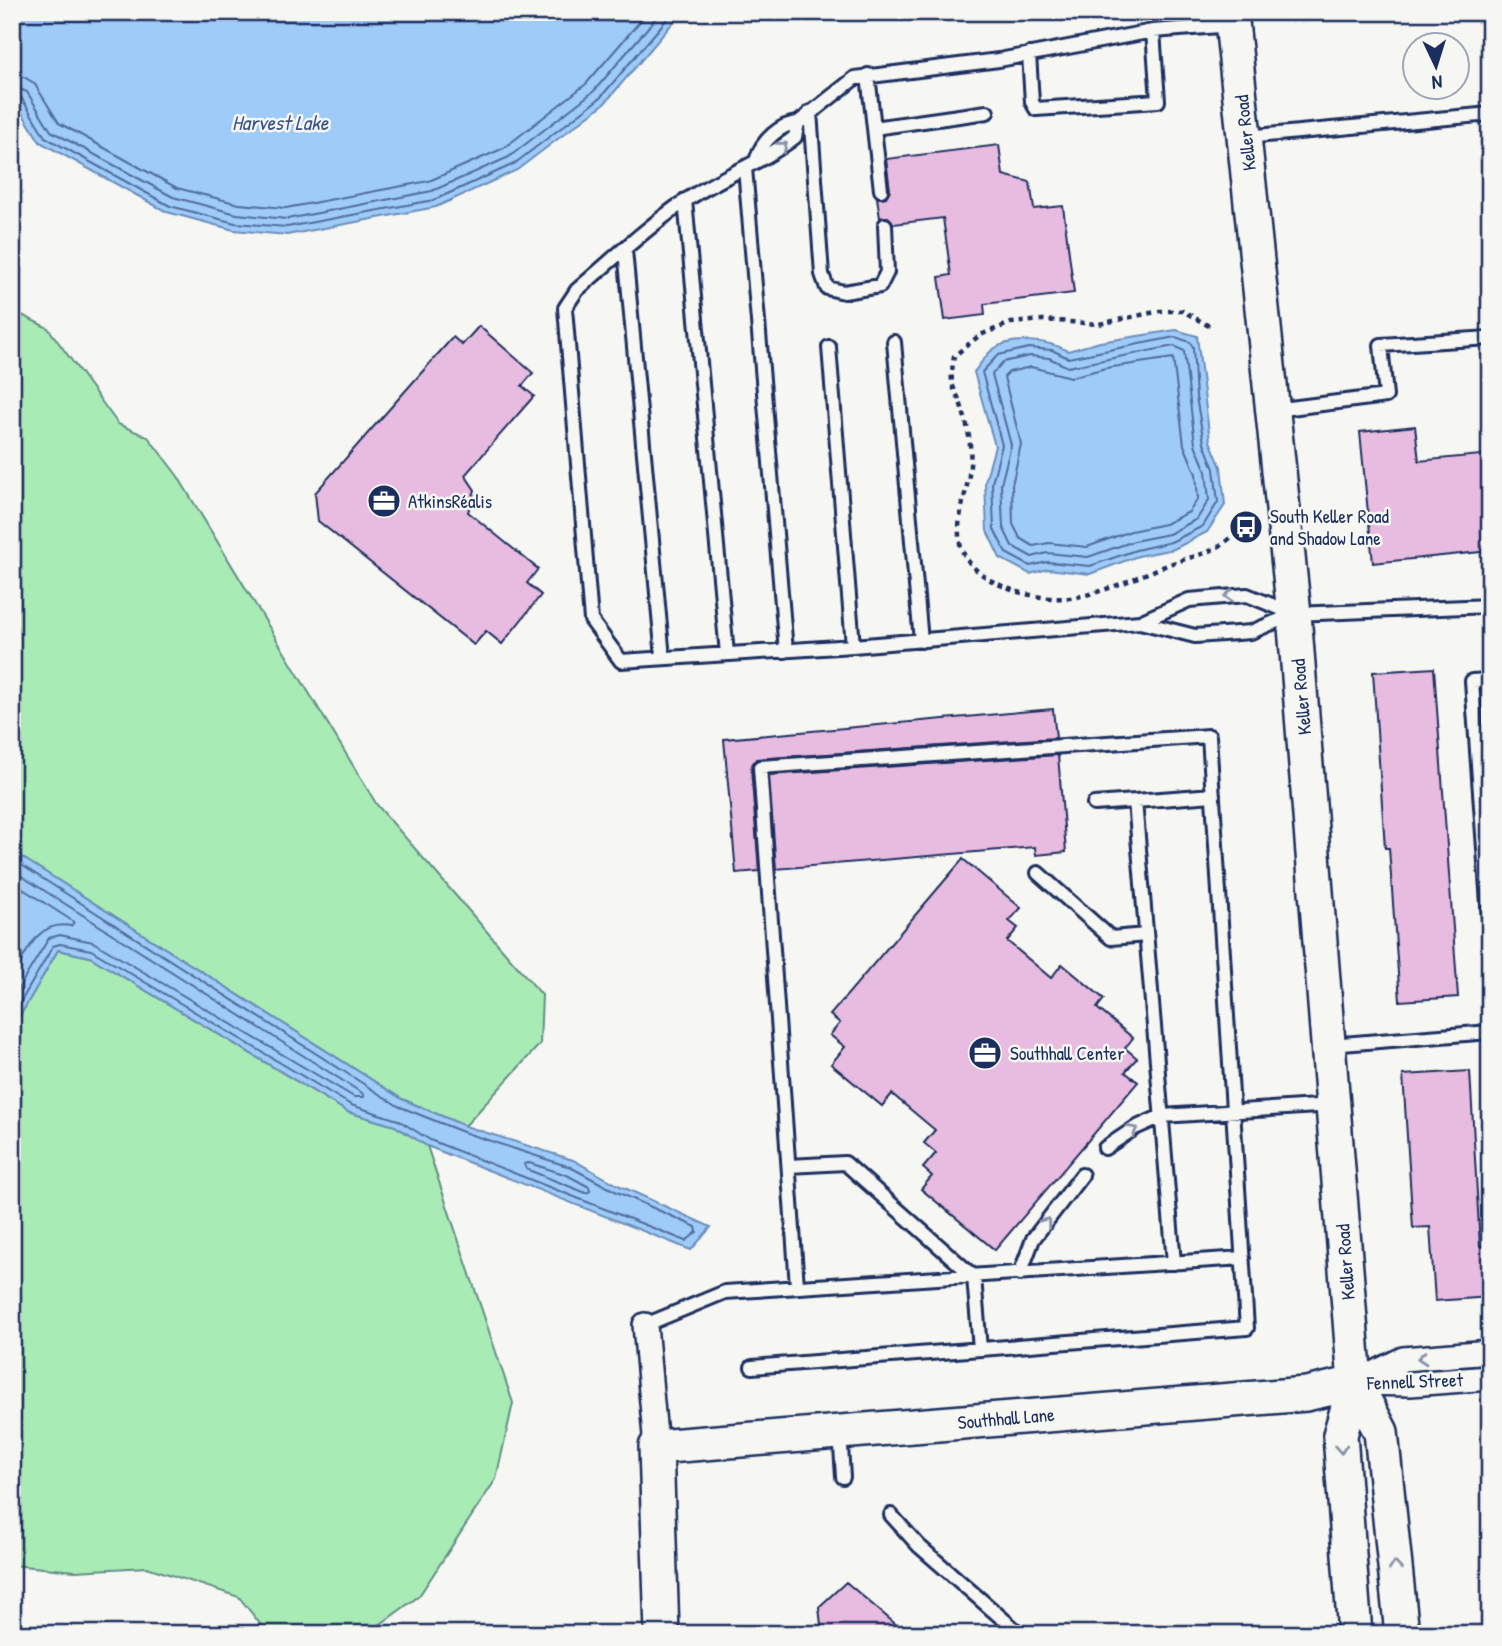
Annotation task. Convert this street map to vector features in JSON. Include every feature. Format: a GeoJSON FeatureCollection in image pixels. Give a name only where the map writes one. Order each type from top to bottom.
{"type":"FeatureCollection","features":[{"type":"Feature","properties":{"kind":"street","name":"Keller Road"},"geometry":{"type":"LineString","coordinates":[[1232,19],[1294,614],[1334,1105],[1355,1383],[1340,1435],[1355,1634]]}},
{"type":"Feature","properties":{"kind":"street"},"geometry":{"type":"LineString","coordinates":[[645,1325],[656,1447],[662,1634]]}},
{"type":"Feature","properties":{"kind":"street","name":"Fennell Street"},"geometry":{"type":"LineString","coordinates":[[1355,1383],[1403,1359],[1490,1352]]}},
{"type":"Feature","properties":{"kind":"street","name":"Fennell Street"},"geometry":{"type":"LineString","coordinates":[[1355,1383],[1410,1384],[1490,1378]]}},
{"type":"Feature","properties":{"kind":"street","name":"Keller Road"},"geometry":{"type":"LineString","coordinates":[[1355,1383],[1381,1432],[1402,1634]]}},
{"type":"Feature","properties":{"kind":"street","name":"Southhall Lane"},"geometry":{"type":"LineString","coordinates":[[656,1447],[1306,1394],[1355,1383]]}},
{"type":"Feature","properties":{"kind":"lane"},"geometry":{"type":"LineString","coordinates":[[1232,19],[999,60],[868,75],[842,85],[798,123],[788,124],[761,146],[757,158],[745,168],[685,200],[577,290],[565,308],[591,620],[621,661],[921,641],[1140,622],[1189,600],[1247,595],[1294,614]]}},
{"type":"Feature","properties":{"kind":"lane"},"geometry":{"type":"LineString","coordinates":[[1029,54],[1032,102],[1036,109],[1158,101],[1153,32]]}},
{"type":"Feature","properties":{"kind":"lane"},"geometry":{"type":"LineString","coordinates":[[868,75],[881,190]]}},
{"type":"Feature","properties":{"kind":"lane"},"geometry":{"type":"LineString","coordinates":[[810,112],[822,275],[827,288],[844,292],[880,286],[887,272],[885,225]]}},
{"type":"Feature","properties":{"kind":"lane"},"geometry":{"type":"LineString","coordinates":[[874,128],[987,112]]}},
{"type":"Feature","properties":{"kind":"lane"},"geometry":{"type":"LineString","coordinates":[[1246,137],[1490,114]]}},
{"type":"Feature","properties":{"kind":"lane"},"geometry":{"type":"LineString","coordinates":[[745,168],[786,651]]}},
{"type":"Feature","properties":{"kind":"lane"},"geometry":{"type":"LineString","coordinates":[[685,200],[727,654]]}},
{"type":"Feature","properties":{"kind":"lane"},"geometry":{"type":"LineString","coordinates":[[625,250],[663,658]]}},
{"type":"Feature","properties":{"kind":"lane"},"geometry":{"type":"LineString","coordinates":[[1272,410],[1385,396],[1381,345],[1490,338]]}},
{"type":"Feature","properties":{"kind":"lane"},"geometry":{"type":"LineString","coordinates":[[894,342],[921,641]]}},
{"type":"Feature","properties":{"kind":"lane"},"geometry":{"type":"LineString","coordinates":[[829,347],[853,646]]}},
{"type":"Feature","properties":{"kind":"lane"},"geometry":{"type":"LineString","coordinates":[[1140,622],[1195,636],[1251,632],[1294,614],[1490,606]]}},
{"type":"Feature","properties":{"kind":"lane"},"geometry":{"type":"LineString","coordinates":[[1490,680],[1472,681],[1490,932]]}},
{"type":"Feature","properties":{"kind":"lane"},"geometry":{"type":"LineString","coordinates":[[752,1367],[1247,1328],[1209,736],[760,767],[797,1286]]}},
{"type":"Feature","properties":{"kind":"lane"},"geometry":{"type":"LineString","coordinates":[[1094,804],[1213,795]]}},
{"type":"Feature","properties":{"kind":"lane"},"geometry":{"type":"LineString","coordinates":[[1135,801],[1174,1263]]}},
{"type":"Feature","properties":{"kind":"lane"},"geometry":{"type":"LineString","coordinates":[[1038,873],[1111,937],[1146,935]]}},
{"type":"Feature","properties":{"kind":"lane"},"geometry":{"type":"LineString","coordinates":[[1329,1045],[1490,1032]]}},
{"type":"Feature","properties":{"kind":"lane"},"geometry":{"type":"LineString","coordinates":[[1105,1147],[1135,1128],[1162,1116],[1334,1105]]}},
{"type":"Feature","properties":{"kind":"lane"},"geometry":{"type":"LineString","coordinates":[[789,1166],[845,1163],[974,1277],[980,1349]]}},
{"type":"Feature","properties":{"kind":"lane"},"geometry":{"type":"LineString","coordinates":[[1020,1274],[1034,1239],[1082,1175]]}},
{"type":"Feature","properties":{"kind":"lane"},"geometry":{"type":"LineString","coordinates":[[645,1325],[725,1292],[1242,1258]]}},
{"type":"Feature","properties":{"kind":"lane"},"geometry":{"type":"LineString","coordinates":[[840,1431],[844,1477]]}},
{"type":"Feature","properties":{"kind":"lane"},"geometry":{"type":"LineString","coordinates":[[891,1515],[919,1546],[1020,1634]]}},
{"type":"Feature","properties":{"kind":"path"},"geometry":{"type":"LineString","coordinates":[[1209,326],[1183,311],[1160,311],[1098,324],[1043,320],[1011,323],[980,335],[954,356],[952,383],[969,429],[971,464],[962,505],[960,540],[962,550],[978,571],[996,583],[1034,595],[1068,598],[1118,584],[1177,562],[1204,556],[1222,546],[1232,536]]}},
{"type":"Feature","properties":{"kind":"green space"},"geometry":{"type":"Polygon","coordinates":[[[12,310],[48,328],[118,424],[148,437],[177,475],[377,805],[542,995],[540,1044],[465,1126],[402,1099],[12,851],[12,310]]]}},
{"type":"Feature","properties":{"kind":"green space"},"geometry":{"type":"Polygon","coordinates":[[[58,950],[90,957],[348,1112],[395,1126],[427,1146],[513,1403],[496,1479],[419,1596],[367,1634],[268,1634],[239,1597],[147,1567],[75,1571],[12,1565],[12,1041],[13,1028],[58,950]]]}},
{"type":"Feature","properties":{"kind":"water","name":"Harvest Lake"},"geometry":{"type":"Polygon","coordinates":[[[12,12],[682,12],[605,103],[517,170],[436,207],[287,235],[234,230],[167,212],[40,142],[12,97],[12,12]]]}},
{"type":"Feature","properties":{"kind":"water"},"geometry":{"type":"Polygon","coordinates":[[[1176,330],[1197,336],[1210,441],[1221,467],[1225,505],[1207,532],[1174,549],[1138,556],[1090,574],[1048,569],[1030,574],[1000,558],[987,531],[985,482],[995,446],[974,372],[992,350],[1009,343],[1041,342],[1068,351],[1100,342],[1176,330]]]}},
{"type":"Feature","properties":{"kind":"water"},"geometry":{"type":"Polygon","coordinates":[[[12,851],[402,1099],[465,1126],[573,1160],[618,1185],[711,1227],[691,1250],[427,1146],[395,1126],[348,1112],[90,957],[58,950],[13,1028],[12,1041],[12,851]]]}},
{"type":"Feature","properties":{"kind":"building"},"geometry":{"type":"Polygon","coordinates":[[[999,145],[1003,175],[1030,182],[1034,209],[1063,206],[1074,293],[984,304],[985,315],[945,320],[939,277],[951,275],[943,218],[894,224],[888,217],[880,218],[877,198],[886,197],[890,190],[886,159],[999,145]]]}},
{"type":"Feature","properties":{"kind":"building"},"geometry":{"type":"Polygon","coordinates":[[[479,326],[533,373],[522,386],[534,396],[465,475],[475,490],[468,512],[538,569],[527,583],[541,595],[502,644],[486,631],[474,645],[318,521],[315,493],[453,337],[462,345],[479,326]]]}},
{"type":"Feature","properties":{"kind":"building"},"geometry":{"type":"Polygon","coordinates":[[[1415,426],[1419,461],[1490,454],[1490,551],[1373,563],[1360,432],[1415,426]]]}},
{"type":"Feature","properties":{"kind":"building"},"geometry":{"type":"Polygon","coordinates":[[[1434,668],[1458,997],[1400,1001],[1389,848],[1385,848],[1373,672],[1434,668]]]}},
{"type":"Feature","properties":{"kind":"building"},"geometry":{"type":"Polygon","coordinates":[[[1053,709],[1056,738],[756,759],[751,768],[759,871],[736,873],[724,739],[1053,709]]]}},
{"type":"Feature","properties":{"kind":"building"},"geometry":{"type":"Polygon","coordinates":[[[1058,755],[1066,852],[1036,855],[1035,847],[776,869],[769,775],[1058,755]]]}},
{"type":"Feature","properties":{"kind":"building","name":"Southhall Center"},"geometry":{"type":"Polygon","coordinates":[[[963,859],[1021,908],[1009,921],[1018,928],[1007,941],[1051,978],[1062,964],[1104,999],[1097,1008],[1133,1038],[1125,1048],[1137,1058],[1125,1072],[1138,1082],[995,1250],[921,1189],[932,1176],[923,1168],[936,1153],[924,1143],[935,1130],[892,1094],[882,1106],[831,1064],[845,1047],[830,1035],[840,1023],[830,1015],[963,859]]]}},
{"type":"Feature","properties":{"kind":"building"},"geometry":{"type":"Polygon","coordinates":[[[1470,1071],[1480,1246],[1490,1245],[1490,1297],[1435,1301],[1430,1227],[1413,1228],[1403,1075],[1470,1071]]]}},
{"type":"Feature","properties":{"kind":"building"},"geometry":{"type":"Polygon","coordinates":[[[846,1582],[907,1634],[822,1634],[819,1607],[846,1582]]]}},
{"type":"Feature","properties":{"kind":"place","name":"AtkinsRéalis"},"geometry":{"type":"Point","coordinates":[384,501]}},
{"type":"Feature","properties":{"kind":"place","name":"South Keller Road and Shadow Lane"},"geometry":{"type":"Point","coordinates":[1246,527]}},
{"type":"Feature","properties":{"kind":"place","name":"Southhall Center"},"geometry":{"type":"Point","coordinates":[985,1053]}}]}
